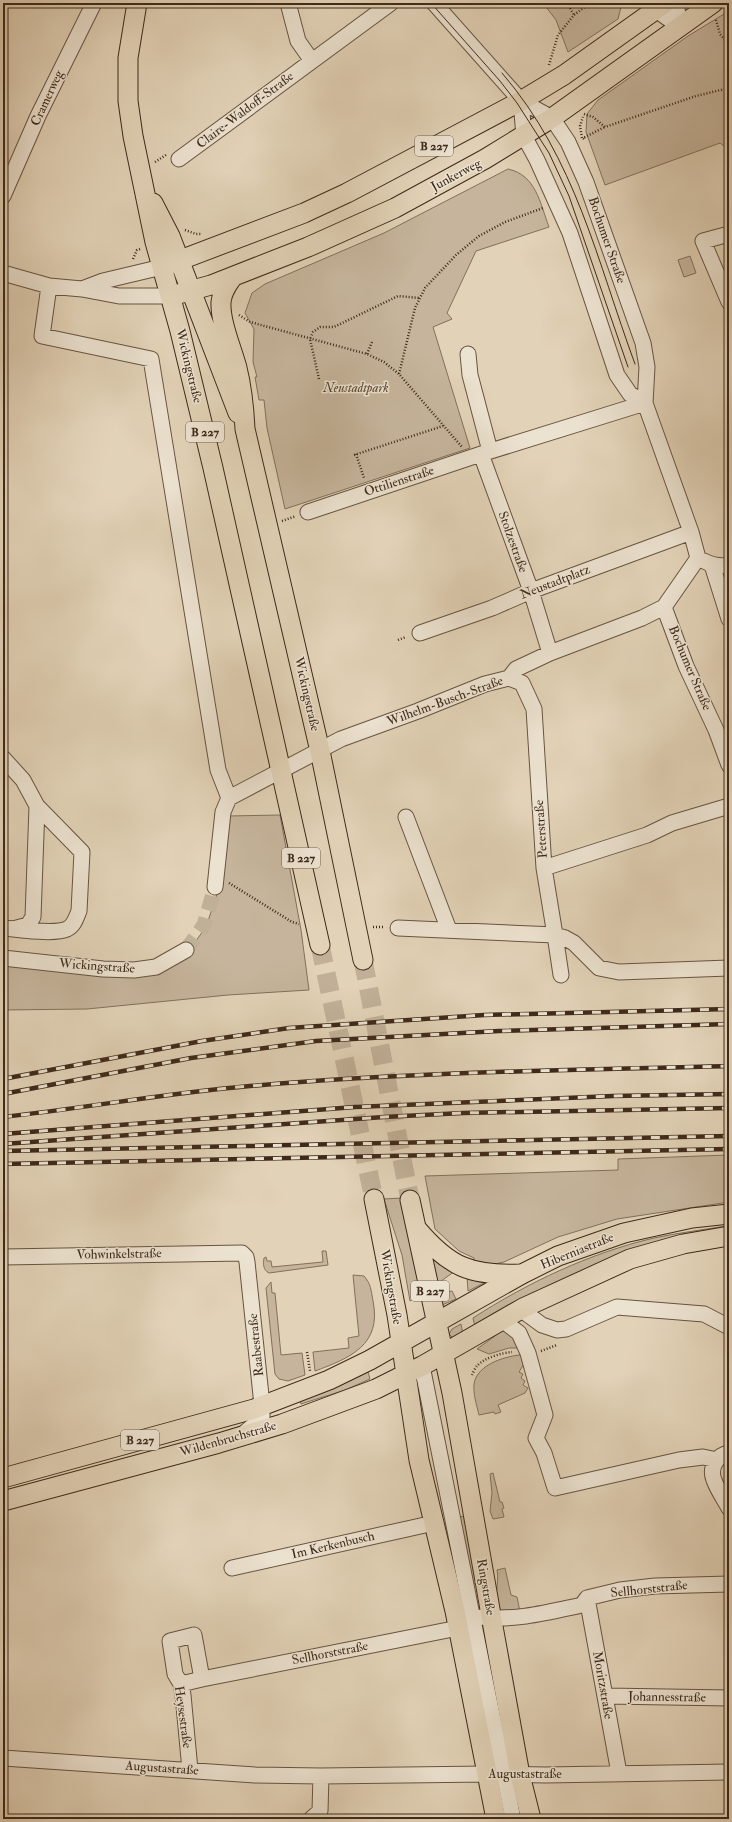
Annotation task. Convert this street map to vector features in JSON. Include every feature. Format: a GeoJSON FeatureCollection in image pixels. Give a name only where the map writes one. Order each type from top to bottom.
{"type":"FeatureCollection","features":[{"type":"Feature","properties":{"kind":"main road","name":"Wickingstraße"},"geometry":{"type":"LineString","coordinates":[[137,3],[128,58],[128,101],[142,181],[155,242],[171,296],[213,468],[318,937]]}},
{"type":"Feature","properties":{"kind":"main road","name":"B 227"},"geometry":{"type":"LineString","coordinates":[[180,261],[304,213],[347,193],[383,172],[522,101],[564,75],[658,5]]}},
{"type":"Feature","properties":{"kind":"main road","name":"Junkerweg"},"geometry":{"type":"LineString","coordinates":[[171,296],[232,278],[308,247],[395,208],[524,136],[552,118],[680,27],[714,9]]}},
{"type":"Feature","properties":{"kind":"main road","name":"Wickingstraße"},"geometry":{"type":"LineString","coordinates":[[142,181],[163,222],[180,261],[232,401],[245,429]]}},
{"type":"Feature","properties":{"kind":"main road"},"geometry":{"type":"LineString","coordinates":[[162,267],[180,261]]}},
{"type":"Feature","properties":{"kind":"main road","name":"Wickingstraße"},"geometry":{"type":"LineString","coordinates":[[232,278],[222,295],[221,304],[243,398],[245,429],[320,751],[363,960]]}},
{"type":"Feature","properties":{"kind":"main road","name":"Wickingstraße"},"geometry":{"type":"LineString","coordinates":[[374,1199],[405,1375]]}},
{"type":"Feature","properties":{"kind":"main road","name":"B 227"},"geometry":{"type":"LineString","coordinates":[[410,1200],[444,1354]]}},
{"type":"Feature","properties":{"kind":"main road","name":"Hiberniastraße"},"geometry":{"type":"LineString","coordinates":[[437,1321],[558,1256],[624,1233],[692,1218],[729,1214]]}},
{"type":"Feature","properties":{"kind":"main road"},"geometry":{"type":"LineString","coordinates":[[416,1228],[438,1251],[463,1268],[493,1274],[522,1274]]}},
{"type":"Feature","properties":{"kind":"main road"},"geometry":{"type":"LineString","coordinates":[[444,1354],[523,1308],[630,1259],[683,1244],[729,1236]]}},
{"type":"Feature","properties":{"kind":"main road","name":"Wildenbruchstraße"},"geometry":{"type":"LineString","coordinates":[[3,1478],[262,1405],[330,1380],[437,1321]]}},
{"type":"Feature","properties":{"kind":"main road","name":"Wildenbruchstraße"},"geometry":{"type":"LineString","coordinates":[[3,1502],[282,1424],[376,1389],[444,1354]]}},
{"type":"Feature","properties":{"kind":"main road","name":"Ringstraße"},"geometry":{"type":"LineString","coordinates":[[444,1354],[472,1505],[483,1618],[504,1774],[496,1819]]}},
{"type":"Feature","properties":{"kind":"main road","name":"Ringstraße"},"geometry":{"type":"LineString","coordinates":[[405,1375],[420,1460],[457,1619],[504,1774],[531,1819]]}},
{"type":"Feature","properties":{"kind":"street","name":"Cramerweg"},"geometry":{"type":"LineString","coordinates":[[3,196],[38,116],[94,3]]}},
{"type":"Feature","properties":{"kind":"street"},"geometry":{"type":"LineString","coordinates":[[288,3],[298,41],[312,61]]}},
{"type":"Feature","properties":{"kind":"street","name":"Claire-Waldoff-Straße"},"geometry":{"type":"LineString","coordinates":[[179,159],[392,3]]}},
{"type":"Feature","properties":{"kind":"street","name":"Bochumer Straße"},"geometry":{"type":"LineString","coordinates":[[434,3],[522,101],[552,118],[568,142],[586,182],[643,343],[646,367],[645,403],[691,532],[698,558]]}},
{"type":"Feature","properties":{"kind":"street"},"geometry":{"type":"LineString","coordinates":[[676,3],[680,27]]}},
{"type":"Feature","properties":{"kind":"street"},"geometry":{"type":"LineString","coordinates":[[658,5],[680,27]]}},
{"type":"Feature","properties":{"kind":"street"},"geometry":{"type":"LineString","coordinates":[[522,101],[524,136],[537,160],[570,234],[617,375],[630,394],[645,403]]}},
{"type":"Feature","properties":{"kind":"street"},"geometry":{"type":"LineString","coordinates":[[729,234],[703,241],[729,302]]}},
{"type":"Feature","properties":{"kind":"street"},"geometry":{"type":"LineString","coordinates":[[82,289],[103,281],[162,267]]}},
{"type":"Feature","properties":{"kind":"street"},"geometry":{"type":"LineString","coordinates":[[3,273],[49,286],[82,289],[119,296],[171,296]]}},
{"type":"Feature","properties":{"kind":"street"},"geometry":{"type":"LineString","coordinates":[[49,286],[42,336],[151,359],[218,770],[229,798]]}},
{"type":"Feature","properties":{"kind":"street"},"geometry":{"type":"LineString","coordinates":[[468,354],[470,374],[486,452]]}},
{"type":"Feature","properties":{"kind":"street","name":"Ottilienstraße"},"geometry":{"type":"LineString","coordinates":[[308,512],[486,452],[645,403]]}},
{"type":"Feature","properties":{"kind":"street","name":"Stolzestraße"},"geometry":{"type":"LineString","coordinates":[[486,452],[550,653]]}},
{"type":"Feature","properties":{"kind":"street","name":"Neustadtplatz"},"geometry":{"type":"LineString","coordinates":[[420,633],[492,608],[531,591],[691,532]]}},
{"type":"Feature","properties":{"kind":"street"},"geometry":{"type":"LineString","coordinates":[[698,558],[712,565],[729,565]]}},
{"type":"Feature","properties":{"kind":"street","name":"Wilhelm-Busch-Straße"},"geometry":{"type":"LineString","coordinates":[[282,771],[353,734],[418,711],[485,684],[509,678],[516,670],[550,653],[642,618],[664,607],[698,558]]}},
{"type":"Feature","properties":{"kind":"street"},"geometry":{"type":"LineString","coordinates":[[712,565],[729,619]]}},
{"type":"Feature","properties":{"kind":"street","name":"Bochumer Straße"},"geometry":{"type":"LineString","coordinates":[[664,607],[686,666],[723,728],[729,765]]}},
{"type":"Feature","properties":{"kind":"street","name":"Peterstraße"},"geometry":{"type":"LineString","coordinates":[[509,678],[522,683],[534,709],[544,868],[647,835],[683,819],[729,806]]}},
{"type":"Feature","properties":{"kind":"street"},"geometry":{"type":"LineString","coordinates":[[3,758],[23,780],[37,806],[82,852],[79,911],[76,920],[66,929],[53,932],[8,929]]}},
{"type":"Feature","properties":{"kind":"street"},"geometry":{"type":"LineString","coordinates":[[216,884],[223,812],[229,798],[282,771]]}},
{"type":"Feature","properties":{"kind":"street"},"geometry":{"type":"LineString","coordinates":[[8,929],[28,925],[33,917],[37,806]]}},
{"type":"Feature","properties":{"kind":"street"},"geometry":{"type":"LineString","coordinates":[[406,817],[449,930]]}},
{"type":"Feature","properties":{"kind":"street"},"geometry":{"type":"LineString","coordinates":[[544,868],[561,975]]}},
{"type":"Feature","properties":{"kind":"street"},"geometry":{"type":"LineString","coordinates":[[398,928],[555,935],[574,943],[599,968],[619,972],[729,968]]}},
{"type":"Feature","properties":{"kind":"street","name":"Wickingstraße"},"geometry":{"type":"LineString","coordinates":[[3,958],[103,969],[134,970],[156,967],[186,950]]}},
{"type":"Feature","properties":{"kind":"street","name":"Vohwinkelstraße"},"geometry":{"type":"LineString","coordinates":[[3,1257],[235,1252]]}},
{"type":"Feature","properties":{"kind":"street","name":"Raabestraße"},"geometry":{"type":"LineString","coordinates":[[235,1252],[242,1253],[246,1257],[247,1262],[262,1405],[262,1418],[241,1436]]}},
{"type":"Feature","properties":{"kind":"street"},"geometry":{"type":"LineString","coordinates":[[523,1308],[527,1314],[542,1325],[560,1330],[617,1307],[704,1314],[729,1327]]}},
{"type":"Feature","properties":{"kind":"street"},"geometry":{"type":"LineString","coordinates":[[502,1320],[519,1334],[528,1352],[545,1415],[536,1438],[544,1453],[555,1488],[696,1457],[723,1456]]}},
{"type":"Feature","properties":{"kind":"street"},"geometry":{"type":"LineString","coordinates":[[422,1366],[483,1618]]}},
{"type":"Feature","properties":{"kind":"street"},"geometry":{"type":"LineString","coordinates":[[723,1456],[713,1470],[713,1478],[729,1508]]}},
{"type":"Feature","properties":{"kind":"street","name":"Im Kerkenbusch"},"geometry":{"type":"LineString","coordinates":[[232,1568],[434,1523]]}},
{"type":"Feature","properties":{"kind":"street","name":"Sellhorststraße"},"geometry":{"type":"LineString","coordinates":[[181,1684],[457,1619],[510,1619],[582,1605],[587,1598],[620,1590],[648,1587],[729,1584]]}},
{"type":"Feature","properties":{"kind":"street","name":"Moritzstraße"},"geometry":{"type":"LineString","coordinates":[[587,1598],[606,1696],[618,1773]]}},
{"type":"Feature","properties":{"kind":"street","name":"Heysestraße"},"geometry":{"type":"LineString","coordinates":[[190,1770],[181,1684],[175,1674],[170,1641],[194,1635],[202,1679]]}},
{"type":"Feature","properties":{"kind":"street","name":"Johannesstraße"},"geometry":{"type":"LineString","coordinates":[[606,1696],[729,1698]]}},
{"type":"Feature","properties":{"kind":"street","name":"Augustastraße"},"geometry":{"type":"LineString","coordinates":[[3,1758],[255,1775],[321,1776],[729,1772]]}},
{"type":"Feature","properties":{"kind":"street"},"geometry":{"type":"LineString","coordinates":[[504,1774],[514,1819]]}},
{"type":"Feature","properties":{"kind":"street"},"geometry":{"type":"LineString","coordinates":[[320,1816],[321,1776]]}},
{"type":"Feature","properties":{"kind":"path"},"geometry":{"type":"LineString","coordinates":[[567,3],[574,15]]}},
{"type":"Feature","properties":{"kind":"path"},"geometry":{"type":"LineString","coordinates":[[551,60],[558,35],[574,15],[590,3]]}},
{"type":"Feature","properties":{"kind":"path"},"geometry":{"type":"LineString","coordinates":[[714,9],[720,34],[729,45]]}},
{"type":"Feature","properties":{"kind":"path"},"geometry":{"type":"LineString","coordinates":[[583,138],[605,127],[696,96],[729,88]]}},
{"type":"Feature","properties":{"kind":"path"},"geometry":{"type":"LineString","coordinates":[[583,114],[593,117],[605,127]]}},
{"type":"Feature","properties":{"kind":"path"},"geometry":{"type":"LineString","coordinates":[[142,181],[168,154],[179,159]]}},
{"type":"Feature","properties":{"kind":"path"},"geometry":{"type":"LineString","coordinates":[[400,374],[409,328],[419,298],[425,288],[456,255],[479,236],[505,222],[545,208],[543,202]]}},
{"type":"Feature","properties":{"kind":"path"},"geometry":{"type":"LineString","coordinates":[[319,379],[310,339],[313,332],[320,327],[334,327],[398,296],[419,298]]}},
{"type":"Feature","properties":{"kind":"path"},"geometry":{"type":"LineString","coordinates":[[238,314],[250,322],[367,354],[384,362],[400,374],[464,449],[486,452]]}},
{"type":"Feature","properties":{"kind":"path"},"geometry":{"type":"LineString","coordinates":[[367,354],[372,342]]}},
{"type":"Feature","properties":{"kind":"path"},"geometry":{"type":"LineString","coordinates":[[368,491],[355,454],[443,426]]}},
{"type":"Feature","properties":{"kind":"path"},"geometry":{"type":"LineString","coordinates":[[216,884],[232,884],[318,937]]}},
{"type":"Feature","properties":{"kind":"path"},"geometry":{"type":"LineString","coordinates":[[307,1352],[311,1377]]}},
{"type":"Feature","properties":{"kind":"path"},"geometry":{"type":"LineString","coordinates":[[472,1375],[476,1366]]}},
{"type":"Feature","properties":{"kind":"green space"},"geometry":{"type":"Polygon","coordinates":[[[543,3],[622,3],[618,19],[568,52],[556,20],[543,3]]]}},
{"type":"Feature","properties":{"kind":"green space"},"geometry":{"type":"Polygon","coordinates":[[[729,11],[729,150],[720,143],[605,185],[586,132],[587,114],[598,100],[688,36],[729,11]]]}},
{"type":"Feature","properties":{"kind":"green space","name":"Neustadtpark"},"geometry":{"type":"Polygon","coordinates":[[[508,169],[525,177],[536,191],[549,227],[476,251],[447,313],[452,319],[433,327],[470,448],[285,509],[267,428],[264,400],[259,400],[255,377],[257,377],[253,362],[254,329],[245,313],[252,293],[265,284],[384,233],[508,169]]]}},
{"type":"Feature","properties":{"kind":"green space"},"geometry":{"type":"Polygon","coordinates":[[[690,256],[696,273],[684,277],[678,260],[690,256]]]}},
{"type":"Feature","properties":{"kind":"green space"},"geometry":{"type":"Polygon","coordinates":[[[280,815],[301,930],[309,990],[228,995],[87,1009],[3,1010],[3,961],[103,972],[187,953],[206,927],[218,891],[228,816],[280,815]]]}},
{"type":"Feature","properties":{"kind":"green space"},"geometry":{"type":"Polygon","coordinates":[[[729,1155],[729,1202],[617,1219],[558,1237],[504,1262],[490,1265],[474,1264],[474,1258],[459,1251],[435,1229],[425,1176],[618,1170],[618,1159],[729,1155]]]}},
{"type":"Feature","properties":{"kind":"green space"},"geometry":{"type":"Polygon","coordinates":[[[402,1198],[421,1294],[410,1301],[402,1255],[384,1199],[402,1198]]]}},
{"type":"Feature","properties":{"kind":"green space"},"geometry":{"type":"Polygon","coordinates":[[[726,1226],[728,1229],[475,1327],[473,1318],[515,1293],[560,1270],[630,1244],[654,1238],[726,1226]]]}},
{"type":"Feature","properties":{"kind":"green space"},"geometry":{"type":"Polygon","coordinates":[[[322,1251],[326,1251],[328,1265],[269,1273],[264,1267],[264,1258],[266,1257],[267,1261],[271,1261],[272,1267],[323,1262],[322,1251]]]}},
{"type":"Feature","properties":{"kind":"green space"},"geometry":{"type":"Polygon","coordinates":[[[431,1253],[455,1271],[437,1284],[431,1253]]]}},
{"type":"Feature","properties":{"kind":"green space"},"geometry":{"type":"Polygon","coordinates":[[[353,1275],[364,1276],[371,1290],[375,1316],[373,1329],[368,1339],[351,1355],[315,1371],[313,1352],[349,1348],[348,1338],[359,1336],[353,1275]]]}},
{"type":"Feature","properties":{"kind":"green space"},"geometry":{"type":"Polygon","coordinates":[[[467,1276],[486,1282],[468,1291],[467,1276]]]}},
{"type":"Feature","properties":{"kind":"green space"},"geometry":{"type":"Polygon","coordinates":[[[271,1282],[272,1293],[275,1293],[281,1355],[302,1353],[305,1375],[288,1381],[279,1379],[275,1374],[266,1288],[271,1282]]]}},
{"type":"Feature","properties":{"kind":"green space"},"geometry":{"type":"Polygon","coordinates":[[[452,1291],[456,1299],[442,1305],[439,1295],[452,1291]]]}},
{"type":"Feature","properties":{"kind":"green space"},"geometry":{"type":"Polygon","coordinates":[[[461,1324],[463,1335],[454,1339],[449,1334],[452,1329],[461,1324]]]}},
{"type":"Feature","properties":{"kind":"green space"},"geometry":{"type":"Polygon","coordinates":[[[506,1328],[523,1348],[509,1348],[489,1354],[477,1349],[506,1328]]]}},
{"type":"Feature","properties":{"kind":"green space"},"geometry":{"type":"Polygon","coordinates":[[[519,1355],[526,1356],[527,1359],[519,1372],[523,1374],[521,1378],[525,1381],[523,1385],[528,1388],[525,1393],[498,1405],[501,1412],[479,1415],[474,1392],[476,1377],[485,1367],[492,1363],[519,1355]]]}},
{"type":"Feature","properties":{"kind":"green space"},"geometry":{"type":"Polygon","coordinates":[[[368,1372],[370,1379],[345,1390],[301,1404],[300,1400],[339,1386],[368,1372]]]}},
{"type":"Feature","properties":{"kind":"green space"},"geometry":{"type":"Polygon","coordinates":[[[493,1473],[500,1502],[502,1502],[504,1508],[502,1509],[504,1517],[493,1519],[490,1511],[492,1493],[490,1474],[493,1473]]]}},
{"type":"Feature","properties":{"kind":"green space"},"geometry":{"type":"Polygon","coordinates":[[[465,1516],[477,1583],[473,1584],[459,1517],[465,1516]]]}},
{"type":"Feature","properties":{"kind":"green space"},"geometry":{"type":"Polygon","coordinates":[[[505,1568],[511,1595],[517,1597],[520,1612],[500,1611],[498,1606],[496,1596],[498,1580],[497,1570],[505,1568]]]}},
{"type":"Feature","properties":{"kind":"tunnel"},"geometry":{"type":"LineString","coordinates":[[186,950],[204,925],[215,887]]}},
{"type":"Feature","properties":{"kind":"tunnel"},"geometry":{"type":"LineString","coordinates":[[320,945],[374,1199]]}},
{"type":"Feature","properties":{"kind":"tunnel"},"geometry":{"type":"LineString","coordinates":[[363,960],[410,1200]]}},
{"type":"Feature","properties":{"kind":"tram line"},"geometry":{"type":"LineString","coordinates":[[431,3],[500,81],[517,103],[549,153],[569,196],[628,367]]}},
{"type":"Feature","properties":{"kind":"tram line"},"geometry":{"type":"LineString","coordinates":[[502,73],[527,106],[549,140],[567,176],[596,249],[635,364]]}},
{"type":"Feature","properties":{"kind":"railway"},"geometry":{"type":"LineString","coordinates":[[3,1079],[202,1041],[289,1028],[484,1015],[729,1009]]}},
{"type":"Feature","properties":{"kind":"railway"},"geometry":{"type":"LineString","coordinates":[[3,1094],[191,1058],[316,1041],[499,1031],[729,1024]]}},
{"type":"Feature","properties":{"kind":"railway"},"geometry":{"type":"LineString","coordinates":[[3,1117],[188,1093],[310,1081],[489,1072],[729,1066]]}},
{"type":"Feature","properties":{"kind":"railway"},"geometry":{"type":"LineString","coordinates":[[3,1134],[355,1107],[613,1096],[729,1094]]}},
{"type":"Feature","properties":{"kind":"railway"},"geometry":{"type":"LineString","coordinates":[[3,1144],[384,1117],[463,1113],[729,1108]]}},
{"type":"Feature","properties":{"kind":"railway"},"geometry":{"type":"LineString","coordinates":[[3,1151],[729,1136]]}},
{"type":"Feature","properties":{"kind":"railway"},"geometry":{"type":"LineString","coordinates":[[3,1164],[729,1149]]}}]}
